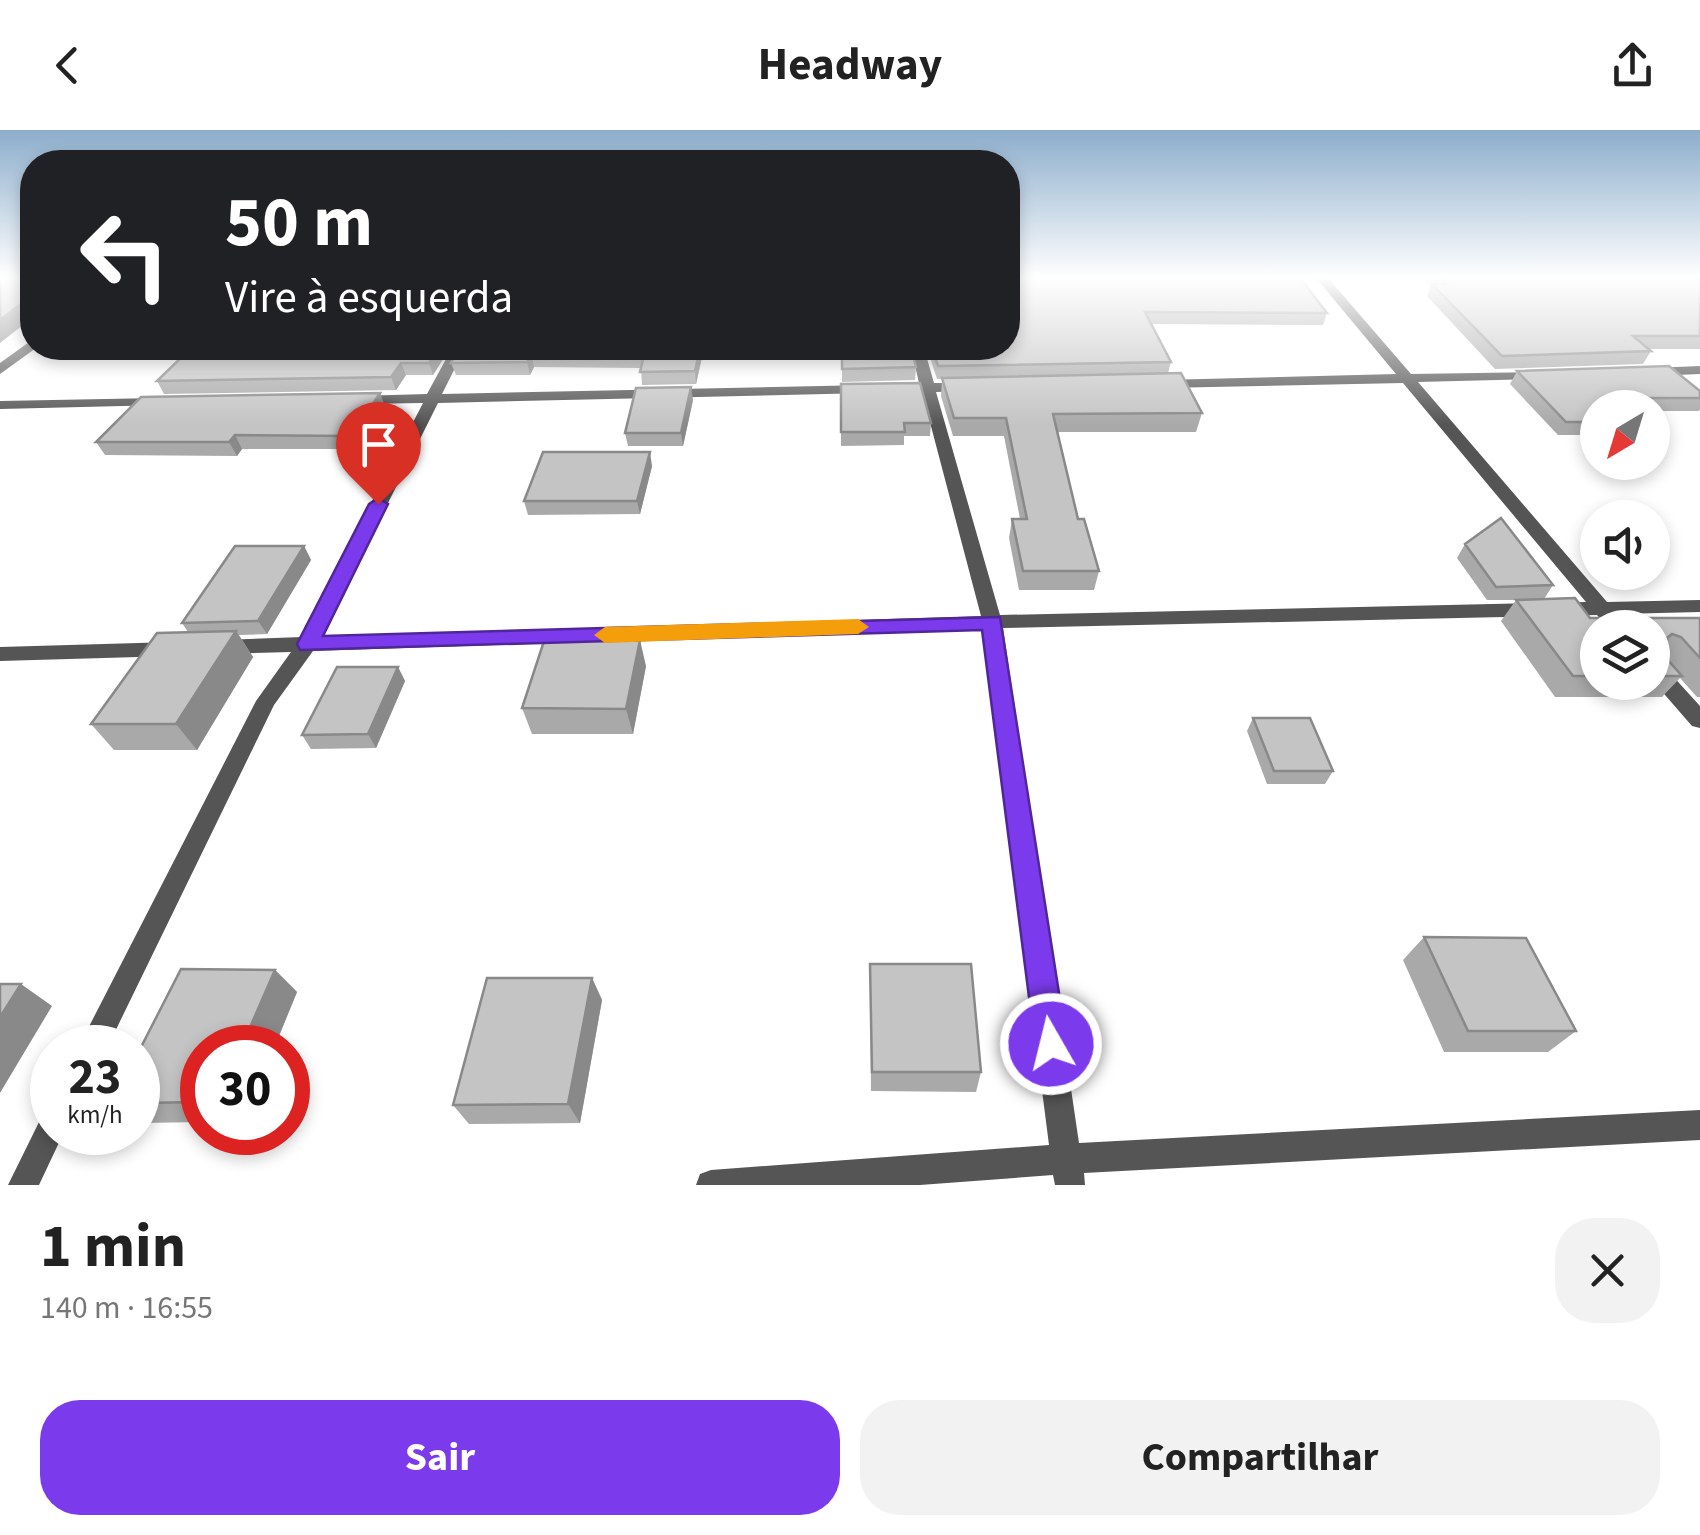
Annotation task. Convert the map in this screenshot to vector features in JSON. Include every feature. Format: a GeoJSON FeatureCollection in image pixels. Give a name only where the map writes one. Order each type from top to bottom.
{"type":"FeatureCollection","features":[{"type":"Feature","properties":{"kind":"street"},"geometry":{"type":"LineString","coordinates":[[1365,327],[1602,608]]}},
{"type":"Feature","properties":{"kind":"street"},"geometry":{"type":"LineString","coordinates":[[0,370],[20,354]]}},
{"type":"Feature","properties":{"kind":"street"},"geometry":{"type":"LineString","coordinates":[[104,1025],[266,701],[308,644],[452,360]]}},
{"type":"Feature","properties":{"kind":"street"},"geometry":{"type":"LineString","coordinates":[[919,360],[992,622],[1069,1172]]}},
{"type":"Feature","properties":{"kind":"street"},"geometry":{"type":"LineString","coordinates":[[1642,372],[1700,370]]}},
{"type":"Feature","properties":{"kind":"street"},"geometry":{"type":"LineString","coordinates":[[1139,384],[1546,375]]}},
{"type":"Feature","properties":{"kind":"street"},"geometry":{"type":"LineString","coordinates":[[334,400],[983,386]]}},
{"type":"Feature","properties":{"kind":"street"},"geometry":{"type":"LineString","coordinates":[[0,405],[176,402]]}},
{"type":"Feature","properties":{"kind":"street"},"geometry":{"type":"LineString","coordinates":[[0,654],[992,622],[1700,606]]}},
{"type":"Feature","properties":{"kind":"street"},"geometry":{"type":"LineString","coordinates":[[1670,686],[1700,720]]}},
{"type":"Feature","properties":{"kind":"street"},"geometry":{"type":"LineString","coordinates":[[711,1185],[1069,1172],[1700,1125]]}},
{"type":"Feature","properties":{"kind":"street"},"geometry":{"type":"LineString","coordinates":[[23,1185],[38,1155]]}},
{"type":"Feature","properties":{"kind":"building"},"geometry":{"type":"Polygon","coordinates":[[[1020,327],[1153,327],[1171,362],[938,366],[936,360],[1020,360],[1020,327]]]}},
{"type":"Feature","properties":{"kind":"building"},"geometry":{"type":"Polygon","coordinates":[[[1474,327],[1700,327],[1700,336],[1633,336],[1651,351],[1502,356],[1474,327]]]}},
{"type":"Feature","properties":{"kind":"building"},"geometry":{"type":"Polygon","coordinates":[[[179,360],[431,360],[401,363],[391,377],[157,381],[179,360]]]}},
{"type":"Feature","properties":{"kind":"building"},"geometry":{"type":"Polygon","coordinates":[[[453,360],[528,360],[527,362],[451,363],[453,360]]]}},
{"type":"Feature","properties":{"kind":"building"},"geometry":{"type":"Polygon","coordinates":[[[643,360],[697,360],[695,371],[640,372],[643,360]]]}},
{"type":"Feature","properties":{"kind":"building"},"geometry":{"type":"Polygon","coordinates":[[[842,360],[914,360],[916,367],[842,369],[842,360]]]}},
{"type":"Feature","properties":{"kind":"building"},"geometry":{"type":"Polygon","coordinates":[[[1669,366],[1700,391],[1700,398],[1670,398],[1670,390],[1580,390],[1580,422],[1566,422],[1517,371],[1669,366]]]}},
{"type":"Feature","properties":{"kind":"building"},"geometry":{"type":"Polygon","coordinates":[[[1181,373],[1202,413],[1053,414],[1078,519],[1084,519],[1099,571],[1023,571],[1012,519],[1027,519],[1006,418],[954,418],[942,378],[1181,373]]]}},
{"type":"Feature","properties":{"kind":"building"},"geometry":{"type":"Polygon","coordinates":[[[920,383],[931,423],[904,423],[905,432],[841,432],[841,384],[920,383]]]}},
{"type":"Feature","properties":{"kind":"building"},"geometry":{"type":"Polygon","coordinates":[[[691,387],[681,433],[625,433],[636,388],[691,387]]]}},
{"type":"Feature","properties":{"kind":"building"},"geometry":{"type":"Polygon","coordinates":[[[380,393],[352,436],[235,435],[229,442],[96,442],[141,397],[380,393]]]}},
{"type":"Feature","properties":{"kind":"building"},"geometry":{"type":"Polygon","coordinates":[[[543,452],[650,452],[637,501],[524,501],[543,452]]]}},
{"type":"Feature","properties":{"kind":"building"},"geometry":{"type":"Polygon","coordinates":[[[1501,518],[1553,585],[1496,587],[1465,544],[1501,518]]]}},
{"type":"Feature","properties":{"kind":"building"},"geometry":{"type":"Polygon","coordinates":[[[235,546],[304,546],[258,621],[182,623],[235,546]]]}},
{"type":"Feature","properties":{"kind":"building"},"geometry":{"type":"Polygon","coordinates":[[[1575,598],[1584,610],[1580,610],[1580,676],[1573,676],[1516,600],[1575,598]]]}},
{"type":"Feature","properties":{"kind":"building"},"geometry":{"type":"Polygon","coordinates":[[[1670,618],[1700,618],[1700,658],[1681,637],[1672,634],[1670,618]]]}},
{"type":"Feature","properties":{"kind":"building"},"geometry":{"type":"Polygon","coordinates":[[[236,631],[176,724],[91,724],[157,633],[236,631]]]}},
{"type":"Feature","properties":{"kind":"building"},"geometry":{"type":"Polygon","coordinates":[[[640,640],[626,709],[522,708],[544,641],[640,640]]]}},
{"type":"Feature","properties":{"kind":"building"},"geometry":{"type":"Polygon","coordinates":[[[1670,662],[1682,676],[1670,676],[1670,662]]]}},
{"type":"Feature","properties":{"kind":"building"},"geometry":{"type":"Polygon","coordinates":[[[337,667],[398,667],[368,734],[302,735],[337,667]]]}},
{"type":"Feature","properties":{"kind":"building"},"geometry":{"type":"Polygon","coordinates":[[[1253,718],[1310,718],[1333,771],[1274,771],[1253,718]]]}},
{"type":"Feature","properties":{"kind":"building"},"geometry":{"type":"Polygon","coordinates":[[[1424,937],[1526,938],[1576,1031],[1468,1031],[1424,937]]]}},
{"type":"Feature","properties":{"kind":"building"},"geometry":{"type":"Polygon","coordinates":[[[870,964],[971,964],[981,1072],[872,1072],[870,964]]]}},
{"type":"Feature","properties":{"kind":"building"},"geometry":{"type":"Polygon","coordinates":[[[181,969],[275,970],[251,1025],[180,1025],[180,1102],[160,1103],[160,1025],[152,1025],[181,969]]]}},
{"type":"Feature","properties":{"kind":"building"},"geometry":{"type":"Polygon","coordinates":[[[487,978],[592,978],[568,1104],[453,1105],[487,978]]]}},
{"type":"Feature","properties":{"kind":"building"},"geometry":{"type":"Polygon","coordinates":[[[0,984],[21,984],[0,1017],[0,984]]]}},
{"type":"Feature","properties":{"kind":"slow traffic"},"geometry":{"type":"LineString","coordinates":[[605,635],[858,627]]}},
{"type":"Feature","properties":{"kind":"route"},"geometry":{"type":"LineString","coordinates":[[378,504],[308,644],[992,622],[1051,1044]]}}]}
